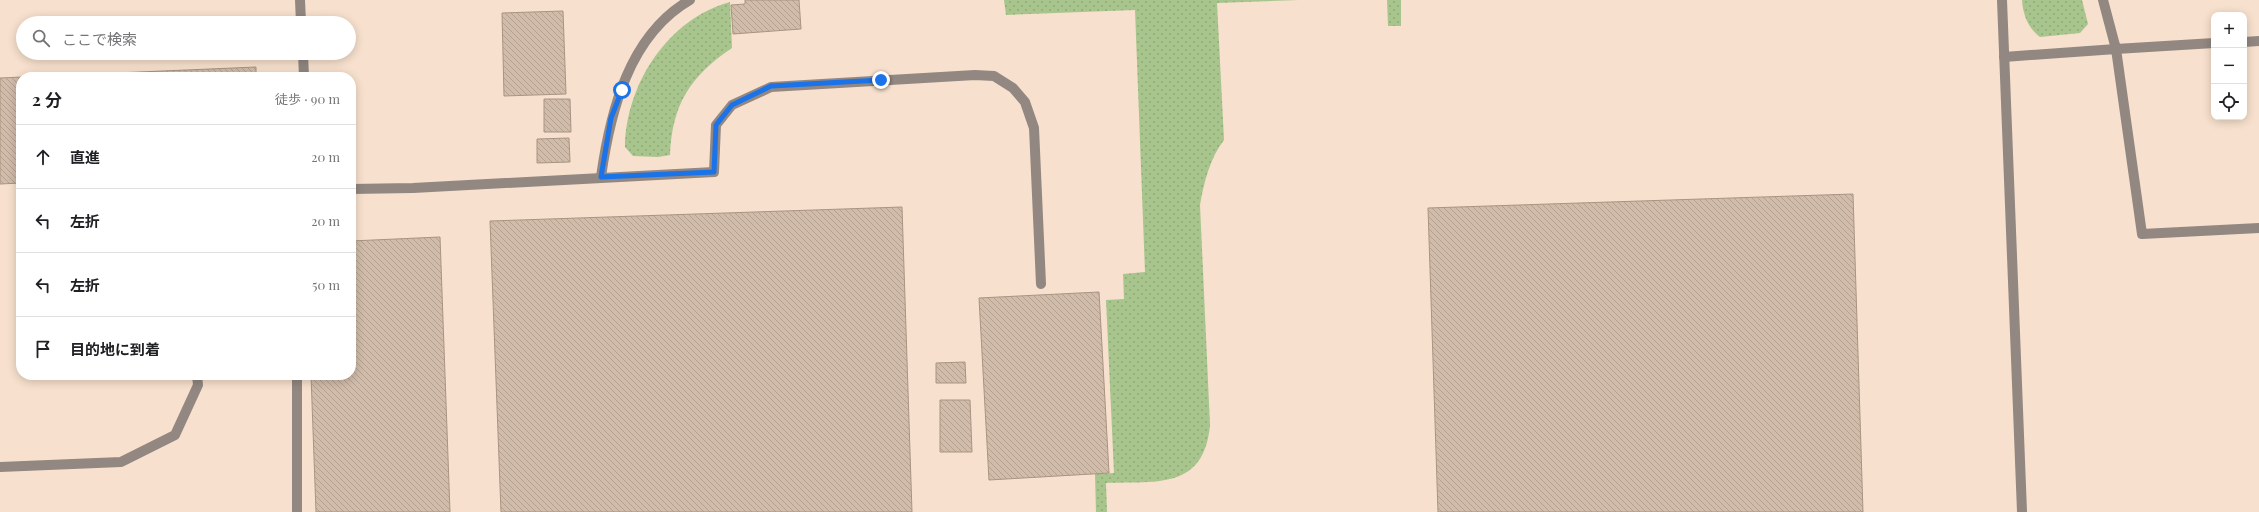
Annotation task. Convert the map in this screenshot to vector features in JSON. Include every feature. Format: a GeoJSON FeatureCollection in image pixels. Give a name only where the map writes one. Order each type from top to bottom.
{"type":"FeatureCollection","features":[{"type":"Feature","properties":{"kind":"lane"},"geometry":{"type":"LineString","coordinates":[[300,0],[301,16]]}},
{"type":"Feature","properties":{"kind":"lane"},"geometry":{"type":"LineString","coordinates":[[601,177],[611,118],[630,68],[648,40],[666,17],[690,0]]}},
{"type":"Feature","properties":{"kind":"lane"},"geometry":{"type":"LineString","coordinates":[[2002,0],[2022,512]]}},
{"type":"Feature","properties":{"kind":"lane"},"geometry":{"type":"LineString","coordinates":[[2103,0],[2116,49],[2142,234],[2259,228]]}},
{"type":"Feature","properties":{"kind":"lane"},"geometry":{"type":"LineString","coordinates":[[2247,42],[2259,41]]}},
{"type":"Feature","properties":{"kind":"lane"},"geometry":{"type":"LineString","coordinates":[[2004,57],[2211,43]]}},
{"type":"Feature","properties":{"kind":"lane"},"geometry":{"type":"LineString","coordinates":[[303,60],[304,72]]}},
{"type":"Feature","properties":{"kind":"lane"},"geometry":{"type":"LineString","coordinates":[[356,189],[414,188],[714,172],[716,125],[732,105],[771,86],[975,75],[994,76],[1013,88],[1025,102],[1034,128],[1041,284]]}},
{"type":"Feature","properties":{"kind":"lane"},"geometry":{"type":"LineString","coordinates":[[0,467],[121,462],[175,435],[198,385],[198,380]]}},
{"type":"Feature","properties":{"kind":"lane"},"geometry":{"type":"LineString","coordinates":[[297,380],[297,512]]}},
{"type":"Feature","properties":{"kind":"green space"},"geometry":{"type":"Polygon","coordinates":[[[1004,0],[1299,0],[1217,3],[1224,140],[1211,162],[1203,188],[1200,205],[1210,425],[1206,446],[1198,461],[1188,471],[1175,478],[1160,481],[1106,483],[1107,512],[1096,512],[1095,474],[1114,473],[1106,300],[1124,299],[1123,274],[1145,272],[1135,10],[1006,15],[1004,0]]]}},
{"type":"Feature","properties":{"kind":"green space"},"geometry":{"type":"Polygon","coordinates":[[[1387,0],[1401,0],[1401,26],[1388,26],[1387,0]]]}},
{"type":"Feature","properties":{"kind":"green space"},"geometry":{"type":"Polygon","coordinates":[[[2022,0],[2082,0],[2088,24],[2080,33],[2040,37],[2032,30],[2027,21],[2022,0]]]}},
{"type":"Feature","properties":{"kind":"green space"},"geometry":{"type":"Polygon","coordinates":[[[730,2],[732,48],[705,70],[694,81],[686,93],[679,107],[675,121],[670,155],[658,157],[633,156],[625,147],[627,123],[633,100],[642,78],[655,57],[670,39],[688,23],[708,11],[730,2]]]}},
{"type":"Feature","properties":{"kind":"building"},"geometry":{"type":"Polygon","coordinates":[[[745,0],[799,0],[801,29],[733,34],[731,5],[745,4],[745,0]]]}},
{"type":"Feature","properties":{"kind":"building"},"geometry":{"type":"Polygon","coordinates":[[[563,11],[566,94],[504,96],[502,13],[563,11]]]}},
{"type":"Feature","properties":{"kind":"building"},"geometry":{"type":"Polygon","coordinates":[[[256,67],[256,72],[140,72],[256,67]]]}},
{"type":"Feature","properties":{"kind":"building"},"geometry":{"type":"Polygon","coordinates":[[[16,77],[16,183],[0,184],[0,78],[16,77]]]}},
{"type":"Feature","properties":{"kind":"building"},"geometry":{"type":"Polygon","coordinates":[[[544,99],[570,99],[571,132],[544,132],[544,99]]]}},
{"type":"Feature","properties":{"kind":"building"},"geometry":{"type":"Polygon","coordinates":[[[569,138],[570,162],[537,163],[537,139],[569,138]]]}},
{"type":"Feature","properties":{"kind":"building"},"geometry":{"type":"Polygon","coordinates":[[[1853,194],[1863,512],[1438,512],[1428,208],[1853,194]]]}},
{"type":"Feature","properties":{"kind":"building"},"geometry":{"type":"Polygon","coordinates":[[[902,207],[912,512],[501,512],[490,221],[902,207]]]}},
{"type":"Feature","properties":{"kind":"building"},"geometry":{"type":"Polygon","coordinates":[[[440,237],[450,512],[316,512],[311,380],[356,380],[356,241],[440,237]]]}},
{"type":"Feature","properties":{"kind":"building"},"geometry":{"type":"Polygon","coordinates":[[[1099,292],[1109,473],[989,480],[979,298],[1099,292]]]}},
{"type":"Feature","properties":{"kind":"building"},"geometry":{"type":"Polygon","coordinates":[[[965,362],[966,383],[936,383],[936,363],[965,362]]]}},
{"type":"Feature","properties":{"kind":"building"},"geometry":{"type":"Polygon","coordinates":[[[940,400],[970,400],[972,452],[940,452],[940,400]]]}},
{"type":"Feature","properties":{"kind":"route"},"geometry":{"type":"LineString","coordinates":[[622,90],[611,118],[601,177],[714,172],[716,125],[732,105],[750,95],[771,86],[881,80]]}}]}
